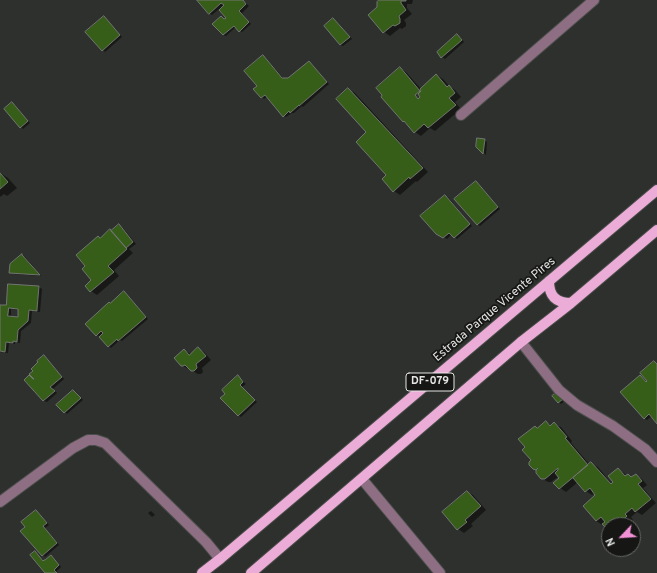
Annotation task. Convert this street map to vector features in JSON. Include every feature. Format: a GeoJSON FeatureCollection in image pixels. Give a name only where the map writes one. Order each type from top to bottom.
{"type":"FeatureCollection","features":[{"type":"Feature","properties":{"kind":"main road","name":"Estrada Parque Vicente Pires"},"geometry":{"type":"LineString","coordinates":[[202,573],[220,560],[657,190]]}},
{"type":"Feature","properties":{"kind":"main road","name":"DF-079"},"geometry":{"type":"LineString","coordinates":[[251,573],[521,342],[571,303],[657,230]]}},
{"type":"Feature","properties":{"kind":"main road"},"geometry":{"type":"LineString","coordinates":[[549,281],[549,288],[552,295],[557,300],[564,303],[571,303]]}},
{"type":"Feature","properties":{"kind":"street"},"geometry":{"type":"LineString","coordinates":[[461,115],[594,0]]}},
{"type":"Feature","properties":{"kind":"street"},"geometry":{"type":"LineString","coordinates":[[521,342],[559,390],[577,405],[613,426],[646,449],[657,462]]}},
{"type":"Feature","properties":{"kind":"street"},"geometry":{"type":"LineString","coordinates":[[0,502],[73,448],[88,440],[96,440],[105,443],[206,542],[220,560]]}},
{"type":"Feature","properties":{"kind":"street"},"geometry":{"type":"LineString","coordinates":[[362,479],[440,573]]}},
{"type":"Feature","properties":{"kind":"building"},"geometry":{"type":"Polygon","coordinates":[[[197,0],[243,0],[246,4],[239,11],[249,22],[239,32],[234,26],[223,35],[212,24],[221,16],[224,19],[226,18],[219,10],[224,5],[221,3],[209,14],[197,0]]]}},
{"type":"Feature","properties":{"kind":"building"},"geometry":{"type":"Polygon","coordinates":[[[379,0],[406,0],[401,1],[406,10],[399,16],[400,23],[395,26],[393,25],[383,33],[368,15],[377,7],[377,2],[379,0]]]}},
{"type":"Feature","properties":{"kind":"building"},"geometry":{"type":"Polygon","coordinates":[[[104,16],[120,35],[102,51],[85,32],[104,16]]]}},
{"type":"Feature","properties":{"kind":"building"},"geometry":{"type":"Polygon","coordinates":[[[333,18],[350,37],[340,45],[324,26],[333,18]]]}},
{"type":"Feature","properties":{"kind":"building"},"geometry":{"type":"Polygon","coordinates":[[[457,34],[462,40],[441,58],[437,52],[457,34]]]}},
{"type":"Feature","properties":{"kind":"building"},"geometry":{"type":"Polygon","coordinates":[[[263,55],[282,78],[288,78],[309,61],[327,82],[299,106],[290,113],[289,111],[283,117],[265,95],[261,98],[253,89],[257,86],[244,71],[263,55]]]}},
{"type":"Feature","properties":{"kind":"building"},"geometry":{"type":"Polygon","coordinates":[[[400,67],[420,91],[415,95],[418,99],[420,97],[418,94],[421,91],[420,89],[436,74],[447,87],[449,85],[455,93],[449,98],[456,105],[428,128],[424,124],[414,133],[381,97],[382,95],[376,88],[400,67]]]}},
{"type":"Feature","properties":{"kind":"building"},"geometry":{"type":"Polygon","coordinates":[[[348,88],[423,168],[410,179],[409,177],[393,192],[382,179],[386,175],[356,142],[366,132],[336,99],[348,88]]]}},
{"type":"Feature","properties":{"kind":"building"},"geometry":{"type":"Polygon","coordinates":[[[12,102],[28,121],[20,128],[4,109],[12,102]]]}},
{"type":"Feature","properties":{"kind":"building"},"geometry":{"type":"Polygon","coordinates":[[[477,138],[485,139],[483,154],[476,147],[477,138]]]}},
{"type":"Feature","properties":{"kind":"building"},"geometry":{"type":"Polygon","coordinates":[[[0,173],[8,182],[0,189],[0,173]]]}},
{"type":"Feature","properties":{"kind":"building"},"geometry":{"type":"Polygon","coordinates":[[[476,181],[498,207],[477,225],[454,199],[476,181]]]}},
{"type":"Feature","properties":{"kind":"building"},"geometry":{"type":"Polygon","coordinates":[[[445,195],[470,224],[454,238],[449,233],[443,238],[436,234],[420,216],[445,195]]]}},
{"type":"Feature","properties":{"kind":"building"},"geometry":{"type":"Polygon","coordinates":[[[119,224],[133,242],[126,248],[111,231],[119,224]]]}},
{"type":"Feature","properties":{"kind":"building"},"geometry":{"type":"Polygon","coordinates":[[[110,229],[127,249],[108,266],[114,272],[90,292],[85,286],[91,280],[82,269],[85,266],[76,255],[98,236],[100,238],[110,229]]]}},
{"type":"Feature","properties":{"kind":"building"},"geometry":{"type":"Polygon","coordinates":[[[22,254],[40,275],[9,273],[10,264],[22,254]]]}},
{"type":"Feature","properties":{"kind":"building"},"geometry":{"type":"Polygon","coordinates":[[[8,284],[39,286],[37,311],[29,310],[28,321],[18,330],[17,342],[6,342],[5,352],[0,351],[0,305],[6,305],[8,284]],[[9,308],[8,316],[18,317],[18,309],[9,308]]]}},
{"type":"Feature","properties":{"kind":"building"},"geometry":{"type":"Polygon","coordinates":[[[124,291],[146,317],[118,341],[117,339],[108,347],[99,337],[103,333],[101,331],[96,336],[85,324],[109,302],[110,303],[124,291]]]}},
{"type":"Feature","properties":{"kind":"building"},"geometry":{"type":"Polygon","coordinates":[[[198,347],[206,356],[196,364],[197,368],[194,371],[191,371],[185,365],[181,366],[174,358],[184,349],[189,355],[198,347]]]}},
{"type":"Feature","properties":{"kind":"building"},"geometry":{"type":"Polygon","coordinates":[[[44,355],[62,377],[50,387],[55,391],[43,401],[24,380],[29,375],[34,379],[29,374],[33,371],[31,369],[44,355]]]}},
{"type":"Feature","properties":{"kind":"building"},"geometry":{"type":"Polygon","coordinates":[[[654,361],[657,364],[657,424],[649,414],[644,419],[620,392],[640,375],[646,382],[647,381],[640,373],[654,361]]]}},
{"type":"Feature","properties":{"kind":"building"},"geometry":{"type":"Polygon","coordinates":[[[238,375],[243,382],[240,385],[255,400],[238,416],[220,398],[225,394],[222,390],[238,375]]]}},
{"type":"Feature","properties":{"kind":"building"},"geometry":{"type":"Polygon","coordinates":[[[73,390],[81,398],[64,413],[56,405],[73,390]]]}},
{"type":"Feature","properties":{"kind":"building"},"geometry":{"type":"Polygon","coordinates":[[[557,392],[563,399],[558,403],[552,396],[557,392]]]}},
{"type":"Feature","properties":{"kind":"building"},"geometry":{"type":"Polygon","coordinates":[[[546,421],[550,426],[554,422],[567,437],[565,438],[588,465],[559,489],[553,483],[559,478],[555,473],[558,468],[545,479],[541,479],[536,473],[536,470],[529,465],[531,460],[522,450],[525,447],[518,439],[535,426],[537,428],[546,421]]]}},
{"type":"Feature","properties":{"kind":"building"},"geometry":{"type":"Polygon","coordinates":[[[591,462],[611,484],[613,482],[608,476],[618,468],[625,476],[628,474],[631,477],[636,474],[642,481],[638,484],[651,499],[635,512],[632,508],[625,514],[627,516],[626,517],[601,517],[596,521],[583,506],[595,495],[590,488],[585,492],[573,478],[591,462]]]}},
{"type":"Feature","properties":{"kind":"building"},"geometry":{"type":"Polygon","coordinates":[[[467,491],[481,506],[465,520],[467,522],[457,530],[442,512],[467,491]]]}},
{"type":"Feature","properties":{"kind":"building"},"geometry":{"type":"Polygon","coordinates":[[[36,510],[47,523],[43,526],[57,543],[42,556],[20,531],[25,527],[21,522],[36,510]]]}},
{"type":"Feature","properties":{"kind":"building"},"geometry":{"type":"Polygon","coordinates":[[[35,551],[43,561],[51,555],[59,565],[54,570],[57,573],[45,573],[30,555],[35,551]]]}}]}
